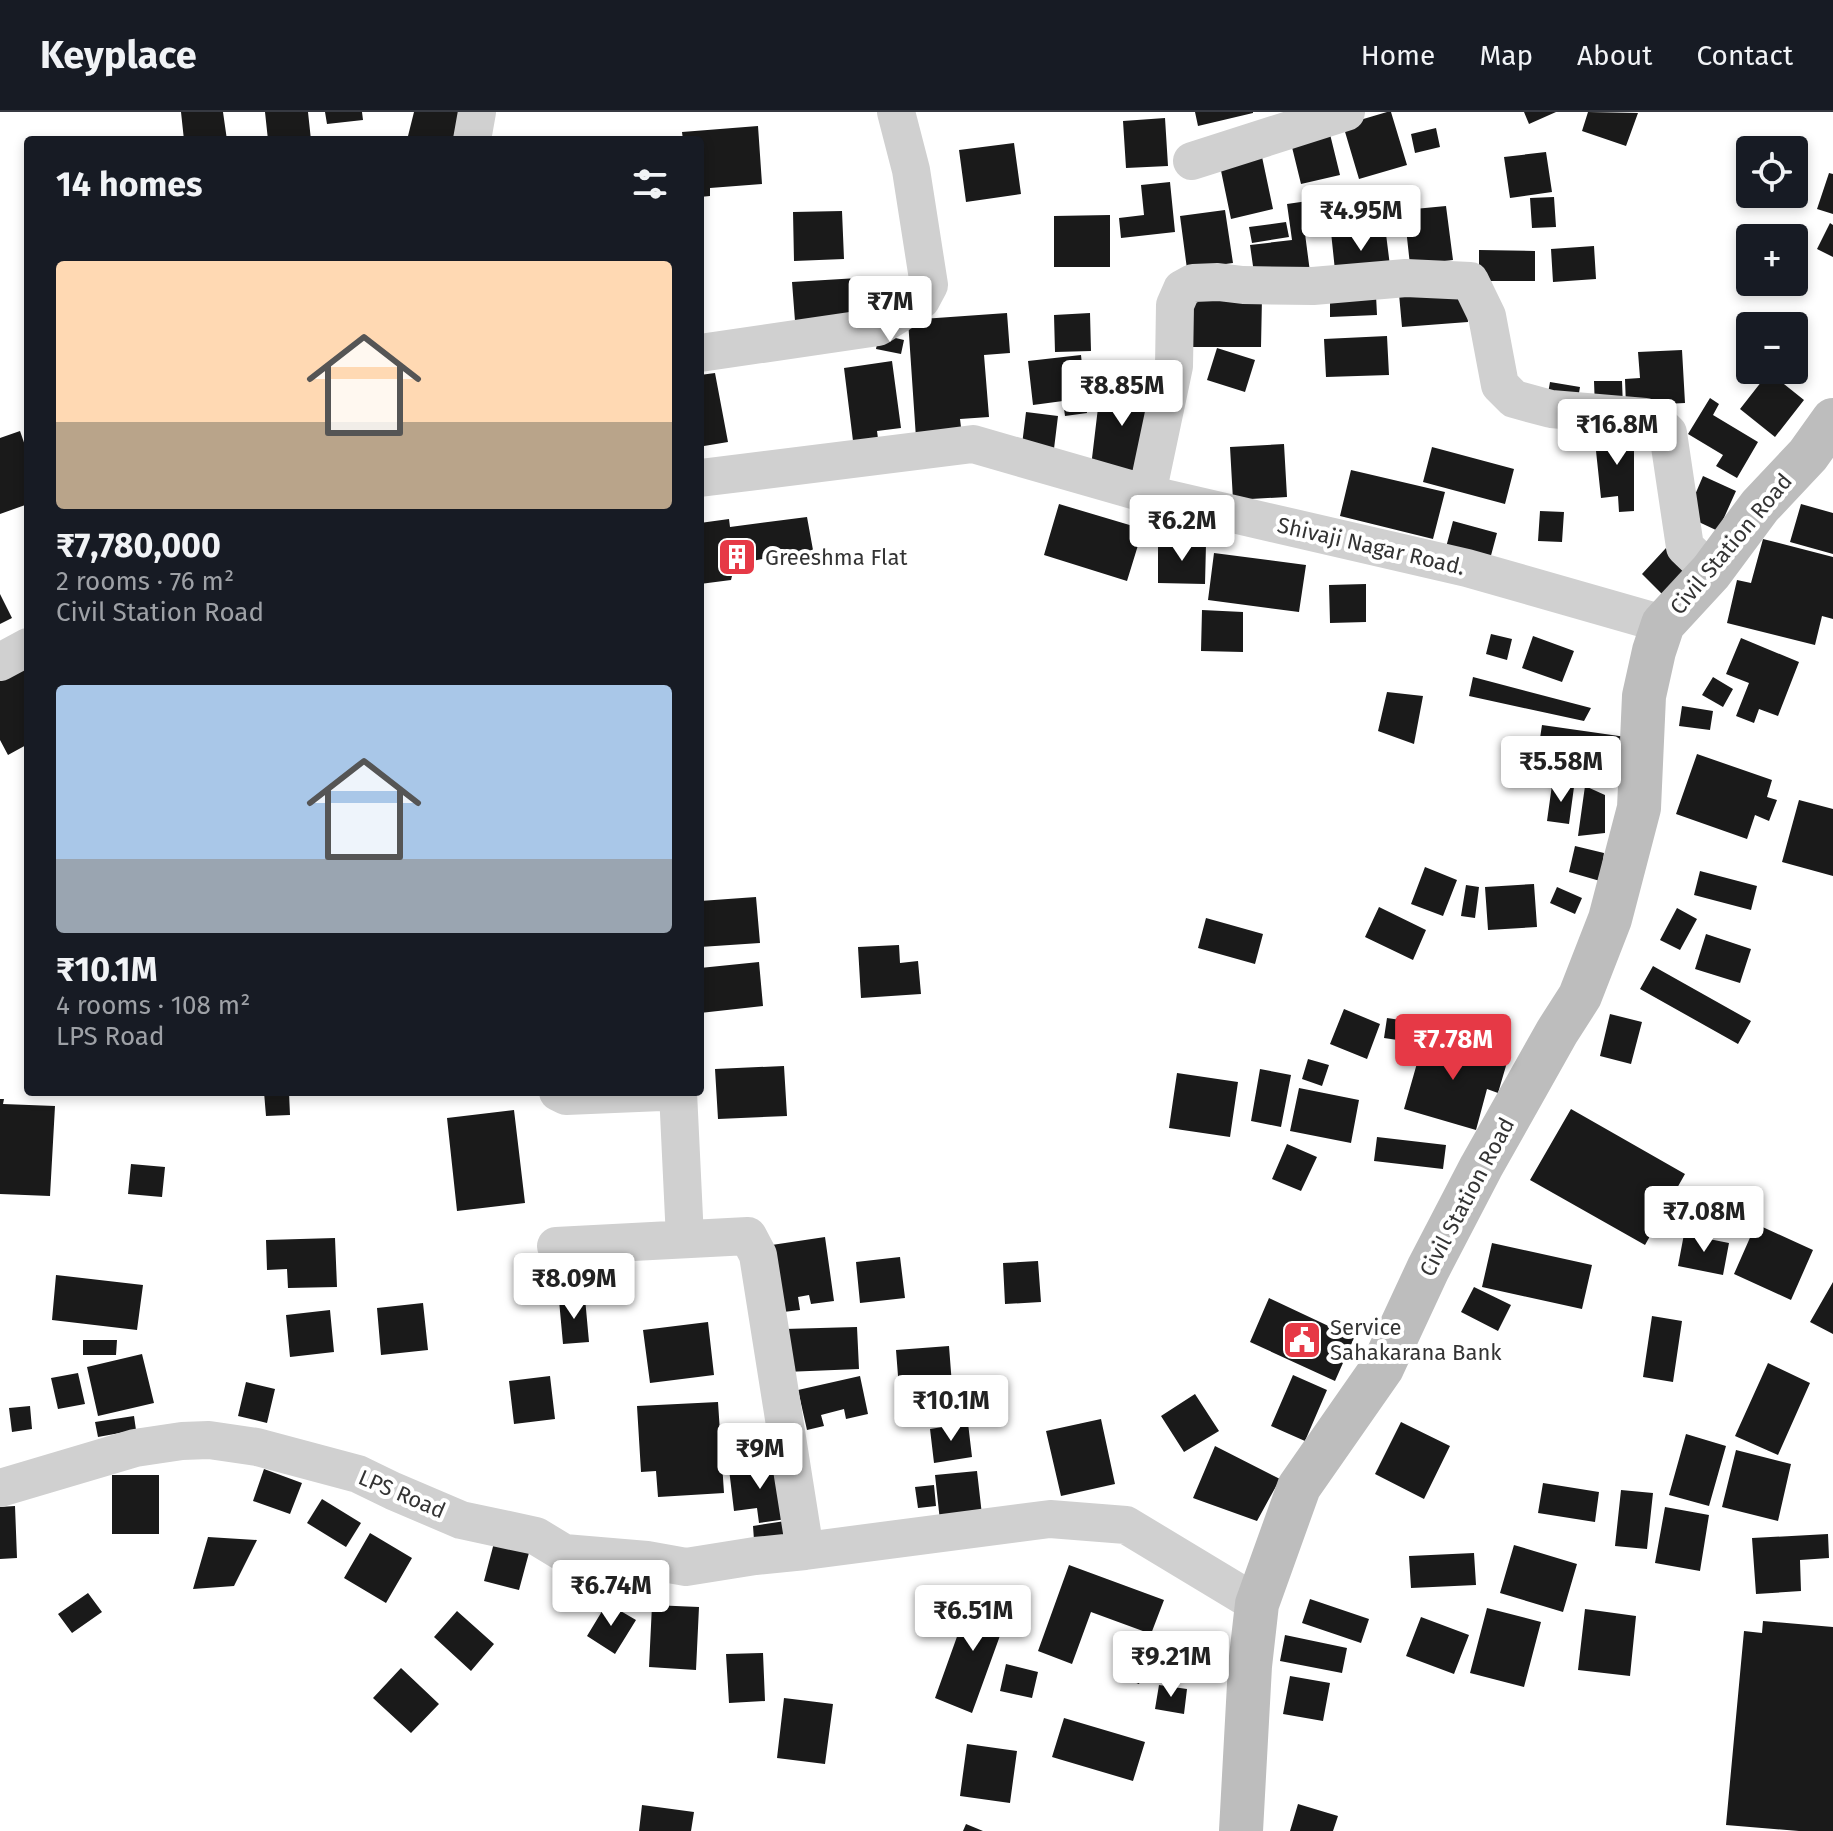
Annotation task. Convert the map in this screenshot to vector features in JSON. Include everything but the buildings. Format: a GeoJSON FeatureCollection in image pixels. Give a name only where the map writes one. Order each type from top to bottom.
{"type":"FeatureCollection","features":[{"type":"Feature","properties":{"kind":"main road","name":"Civil Station Road"},"geometry":{"type":"LineString","coordinates":[[1241,1831],[1250,1666],[1257,1604],[1299,1487],[1382,1368],[1428,1269],[1481,1167],[1580,996],[1610,919],[1639,808],[1644,696],[1663,624],[1711,572],[1760,506],[1808,455],[1833,420]]}},
{"type":"Feature","properties":{"kind":"street"},"geometry":{"type":"LineString","coordinates":[[473,136],[477,112]]}},
{"type":"Feature","properties":{"kind":"street"},"geometry":{"type":"LineString","coordinates":[[704,352],[878,327],[921,300],[929,285],[911,170],[896,112]]}},
{"type":"Feature","properties":{"kind":"street"},"geometry":{"type":"LineString","coordinates":[[1192,161],[1346,112]]}},
{"type":"Feature","properties":{"kind":"street"},"geometry":{"type":"LineString","coordinates":[[1147,494],[1174,366],[1175,305],[1182,289],[1193,283],[1218,282],[1313,286],[1406,278],[1470,281],[1487,316],[1500,385],[1514,399],[1551,409],[1645,417],[1658,423],[1668,433],[1685,547],[1711,572]]}},
{"type":"Feature","properties":{"kind":"street","name":"Shivaji Nagar Road."},"geometry":{"type":"LineString","coordinates":[[704,478],[973,444],[1147,494],[1467,568],[1663,624]]}},
{"type":"Feature","properties":{"kind":"street"},"geometry":{"type":"LineString","coordinates":[[0,662],[24,649]]}},
{"type":"Feature","properties":{"kind":"street"},"geometry":{"type":"LineString","coordinates":[[678,1096],[685,1239]]}},
{"type":"Feature","properties":{"kind":"street"},"geometry":{"type":"LineString","coordinates":[[556,1246],[748,1236],[758,1255],[805,1551]]}},
{"type":"Feature","properties":{"kind":"street","name":"LPS Road"},"geometry":{"type":"LineString","coordinates":[[0,1488],[135,1448],[209,1440],[257,1447],[358,1474],[461,1520],[536,1536],[564,1553],[647,1560],[686,1567],[1050,1519],[1126,1525],[1257,1604]]}},
{"type":"Feature","properties":{"kind":"place","name":"Greeshma Flat"},"geometry":{"type":"Point","coordinates":[737,557]}},
{"type":"Feature","properties":{"kind":"place","name":"Service Sahakarana Bank"},"geometry":{"type":"Point","coordinates":[1302,1340]}}]}
